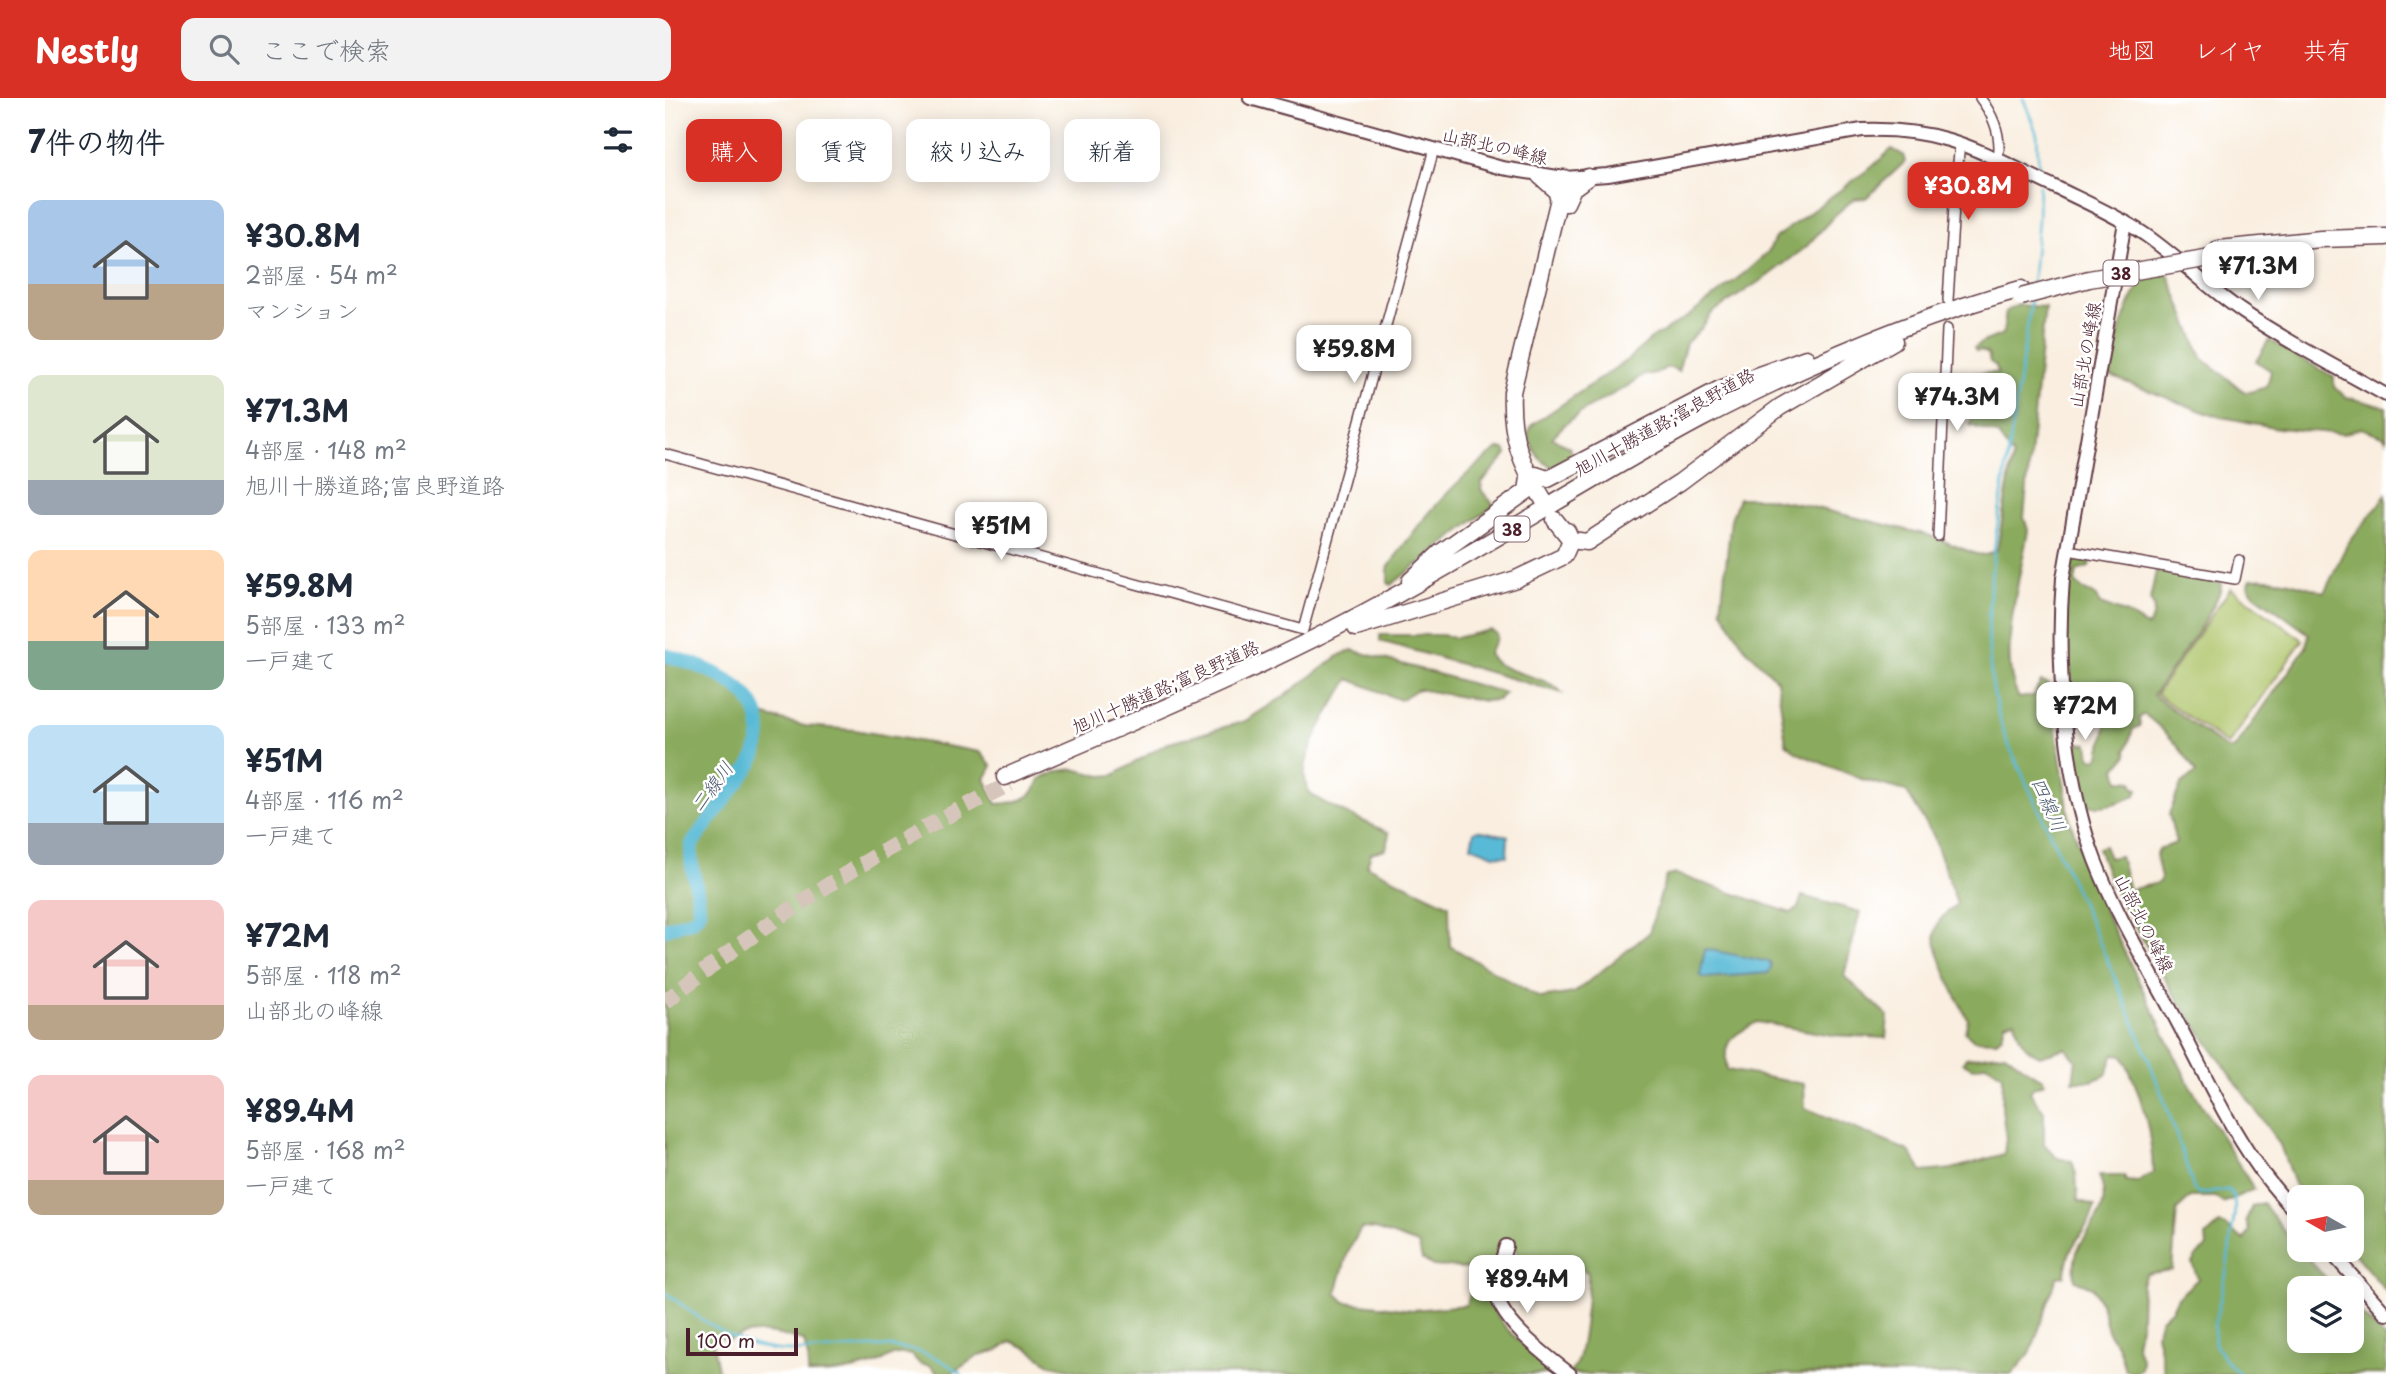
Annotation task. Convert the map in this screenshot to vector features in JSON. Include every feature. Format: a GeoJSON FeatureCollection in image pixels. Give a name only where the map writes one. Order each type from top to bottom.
{"type":"FeatureCollection","features":[{"type":"Feature","properties":{"kind":"highway"},"geometry":{"type":"LineString","coordinates":[[1540,176],[1556,190],[1562,202]]}},
{"type":"Feature","properties":{"kind":"highway"},"geometry":{"type":"LineString","coordinates":[[1562,202],[1573,188],[1588,177]]}},
{"type":"Feature","properties":{"kind":"highway"},"geometry":{"type":"LineString","coordinates":[[1562,202],[1567,178]]}},
{"type":"Feature","properties":{"kind":"highway","name":"38"},"geometry":{"type":"LineString","coordinates":[[1547,500],[1521,458],[1511,425],[1512,392],[1562,202]]}},
{"type":"Feature","properties":{"kind":"highway","name":"旭川十勝道路;富良野道路"},"geometry":{"type":"LineString","coordinates":[[1893,337],[1817,363],[1700,420],[1390,599],[1297,648],[1007,780],[1220,692],[1356,628],[1714,422],[1819,371],[1893,337],[1943,313],[2141,262],[2321,239],[2386,237]]}},
{"type":"Feature","properties":{"kind":"highway","name":"旭川十勝道路;富良野道路"},"geometry":{"type":"LineString","coordinates":[[2221,253],[2386,244]]}},
{"type":"Feature","properties":{"kind":"highway"},"geometry":{"type":"LineString","coordinates":[[1390,599],[1440,553],[1527,491],[1533,476],[1548,479],[1720,389],[1807,358],[1893,337]]}},
{"type":"Feature","properties":{"kind":"highway","name":"38"},"geometry":{"type":"LineString","coordinates":[[1356,628],[1516,579],[1564,556],[1571,540],[1587,542],[1600,535],[1680,482],[1780,407],[1893,337]]}},
{"type":"Feature","properties":{"kind":"highway"},"geometry":{"type":"LineString","coordinates":[[1558,518],[1571,540]]}},
{"type":"Feature","properties":{"kind":"main road","name":"山部北の峰線"},"geometry":{"type":"LineString","coordinates":[[1250,98],[1501,168],[1567,178],[1608,175],[1862,130],[1917,131],[1960,143],[1998,159],[2125,222],[2060,607],[2062,679],[2073,779],[2078,807],[2107,890],[2236,1133],[2287,1202]]}},
{"type":"Feature","properties":{"kind":"main road"},"geometry":{"type":"LineString","coordinates":[[2125,222],[2159,245],[2242,311],[2386,395]]}},
{"type":"Feature","properties":{"kind":"main road"},"geometry":{"type":"LineString","coordinates":[[1506,1246],[1496,1289],[1502,1310],[1517,1328],[1570,1374]]}},
{"type":"Feature","properties":{"kind":"main road"},"geometry":{"type":"LineString","coordinates":[[2340,1262],[2386,1314]]}},
{"type":"Feature","properties":{"kind":"street"},"geometry":{"type":"LineString","coordinates":[[1980,98],[1991,114],[1997,130],[2000,148],[1998,159]]}},
{"type":"Feature","properties":{"kind":"street"},"geometry":{"type":"LineString","coordinates":[[1948,300],[1960,143]]}},
{"type":"Feature","properties":{"kind":"street"},"geometry":{"type":"LineString","coordinates":[[665,454],[1303,630],[1434,149]]}},
{"type":"Feature","properties":{"kind":"street"},"geometry":{"type":"LineString","coordinates":[[1938,536],[1947,328]]}},
{"type":"Feature","properties":{"kind":"street"},"geometry":{"type":"LineString","coordinates":[[2068,550],[2235,579],[2239,560]]}},
{"type":"Feature","properties":{"kind":"green space"},"geometry":{"type":"Polygon","coordinates":[[[1892,149],[1903,155],[1905,162],[1866,198],[1854,199],[1835,215],[1806,247],[1712,313],[1686,343],[1678,372],[1673,368],[1665,368],[1638,378],[1586,409],[1552,438],[1569,447],[1574,456],[1556,469],[1541,459],[1528,434],[1532,425],[1627,360],[1651,339],[1690,315],[1768,252],[1775,238],[1892,149]]]}},
{"type":"Feature","properties":{"kind":"green space"},"geometry":{"type":"Polygon","coordinates":[[[2168,274],[2202,358],[2246,393],[2267,387],[2271,371],[2256,361],[2269,340],[2334,377],[2334,387],[2346,397],[2386,407],[2386,440],[2383,436],[2361,428],[2343,434],[2278,428],[2212,415],[2107,375],[2128,306],[2135,293],[2152,276],[2168,274]]]}},
{"type":"Feature","properties":{"kind":"green space"},"geometry":{"type":"Polygon","coordinates":[[[2018,305],[2045,307],[2024,517],[2028,530],[2012,616],[2012,681],[2019,698],[2033,696],[2041,682],[2049,684],[2070,821],[2105,912],[2189,1084],[2254,1189],[2223,1203],[2215,1197],[2191,1197],[2177,1210],[2172,1270],[2146,1274],[2142,1284],[2141,1321],[2136,1344],[2142,1361],[2141,1369],[2134,1373],[2125,1370],[2092,1287],[2075,1280],[2074,1271],[2077,1251],[2103,1206],[2103,1187],[2099,1176],[2124,1176],[2126,1181],[2138,1182],[2153,1173],[2144,1113],[2135,1083],[2122,1055],[2114,1054],[2106,1075],[2092,1081],[2073,1081],[2076,1060],[2066,1048],[2040,1056],[2034,1053],[2022,1042],[2015,1020],[2005,1023],[2002,1035],[1997,1041],[1974,1040],[1965,1032],[1968,1019],[1948,977],[1936,943],[1935,935],[1940,921],[1957,904],[1933,835],[1906,791],[1864,780],[1797,753],[1786,743],[1777,680],[1744,647],[1721,609],[1731,519],[1739,498],[1765,498],[1804,505],[1928,535],[1976,554],[1986,555],[1997,550],[2013,456],[1997,434],[1970,425],[1972,416],[1985,399],[1955,379],[1963,373],[1998,373],[1988,354],[1974,348],[2003,334],[2006,311],[2018,305]]]}},
{"type":"Feature","properties":{"kind":"green space"},"geometry":{"type":"Polygon","coordinates":[[[1498,449],[1505,449],[1507,454],[1482,482],[1481,490],[1494,505],[1391,585],[1388,583],[1388,568],[1424,519],[1466,475],[1498,449]]]}},
{"type":"Feature","properties":{"kind":"green space"},"geometry":{"type":"Polygon","coordinates":[[[2386,494],[2386,1291],[2361,1262],[2364,1262],[2364,1185],[2294,1184],[2280,1145],[2173,993],[2112,885],[2098,848],[2104,846],[2109,858],[2120,856],[2129,890],[2158,883],[2161,878],[2156,855],[2160,849],[2176,843],[2169,814],[2181,784],[2196,773],[2173,741],[2144,714],[2139,718],[2140,726],[2133,729],[2127,755],[2116,769],[2119,780],[2132,781],[2134,788],[2138,789],[2136,795],[2102,806],[2083,803],[2074,746],[2079,743],[2088,744],[2090,757],[2095,759],[2100,756],[2107,721],[2105,716],[2091,713],[2078,721],[2073,718],[2064,612],[2071,558],[2083,557],[2090,560],[2089,567],[2077,571],[2075,582],[2078,586],[2094,595],[2100,604],[2127,614],[2148,627],[2154,614],[2150,600],[2156,571],[2221,583],[2204,621],[2153,695],[2227,749],[2234,749],[2306,647],[2309,634],[2255,595],[2248,586],[2251,579],[2279,580],[2324,592],[2349,542],[2386,494]]]}},
{"type":"Feature","properties":{"kind":"green space"},"geometry":{"type":"Polygon","coordinates":[[[2231,588],[2303,640],[2228,745],[2156,694],[2231,588]]]}},
{"type":"Feature","properties":{"kind":"green space"},"geometry":{"type":"Polygon","coordinates":[[[1490,630],[1496,633],[1497,638],[1488,653],[1494,661],[1555,686],[1562,693],[1380,641],[1380,635],[1442,635],[1455,638],[1490,630]]]}},
{"type":"Feature","properties":{"kind":"green space"},"geometry":{"type":"Polygon","coordinates":[[[1352,650],[1505,693],[1498,700],[1484,701],[1418,689],[1400,700],[1349,679],[1324,721],[1308,756],[1305,773],[1307,787],[1315,797],[1389,833],[1386,849],[1371,853],[1367,866],[1449,905],[1450,946],[1540,998],[1574,993],[1649,933],[1666,876],[1676,874],[1791,913],[1798,908],[1802,896],[1860,912],[1844,976],[1888,1016],[1886,1038],[1832,1035],[1757,1022],[1731,1040],[1726,1051],[1727,1070],[1804,1084],[1805,1108],[1909,1151],[1923,1172],[1952,1169],[2004,1154],[2006,1138],[2002,1109],[2003,1075],[1986,1064],[1973,1068],[1963,1063],[1966,1058],[2005,1053],[2043,1079],[2044,1083],[2030,1092],[2044,1112],[2044,1144],[2057,1158],[2072,1161],[2078,1200],[2095,1206],[2090,1220],[2070,1251],[2064,1276],[2057,1277],[2031,1352],[2012,1374],[1567,1374],[1575,1366],[1583,1335],[1588,1273],[1583,1269],[1557,1259],[1525,1258],[1517,1255],[1516,1248],[1500,1244],[1492,1270],[1433,1266],[1422,1259],[1418,1244],[1376,1229],[1361,1228],[1348,1252],[1336,1293],[1345,1302],[1413,1310],[1466,1305],[1474,1285],[1481,1281],[1490,1282],[1491,1302],[1503,1324],[1560,1374],[1091,1374],[1051,1365],[1027,1348],[1011,1341],[997,1351],[979,1355],[951,1374],[939,1374],[930,1365],[920,1364],[912,1355],[898,1354],[859,1369],[808,1374],[804,1341],[757,1333],[728,1340],[717,1336],[712,1340],[719,1374],[665,1374],[665,662],[675,663],[719,680],[765,716],[805,726],[855,730],[980,752],[992,766],[985,779],[997,804],[1011,803],[1029,796],[1040,779],[1059,771],[1074,769],[1101,776],[1114,775],[1166,744],[1245,721],[1340,655],[1352,650]]]}},
{"type":"Feature","properties":{"kind":"green space"},"geometry":{"type":"Polygon","coordinates":[[[2263,1203],[2287,1235],[2287,1262],[2311,1262],[2324,1276],[2287,1276],[2287,1353],[2364,1353],[2364,1317],[2386,1339],[2386,1374],[2165,1374],[2156,1333],[2161,1319],[2172,1309],[2178,1297],[2198,1279],[2192,1263],[2207,1247],[2206,1236],[2219,1224],[2244,1240],[2249,1231],[2246,1220],[2252,1206],[2263,1203]]]}},
{"type":"Feature","properties":{"kind":"water"},"geometry":{"type":"Polygon","coordinates":[[[1477,830],[1508,836],[1507,856],[1494,855],[1471,846],[1474,832],[1477,830]]]}},
{"type":"Feature","properties":{"kind":"water"},"geometry":{"type":"Polygon","coordinates":[[[1705,949],[1770,962],[1771,968],[1768,973],[1704,978],[1700,975],[1705,949]]]}},
{"type":"Feature","properties":{"kind":"waterway","name":"四線川"},"geometry":{"type":"LineString","coordinates":[[2023,98],[2037,134],[2039,175]]}},
{"type":"Feature","properties":{"kind":"waterway","name":"四線川"},"geometry":{"type":"LineString","coordinates":[[2032,287],[2039,185]]}},
{"type":"Feature","properties":{"kind":"waterway","name":"四線川"},"geometry":{"type":"LineString","coordinates":[[2031,300],[1991,574],[1989,641],[1997,707],[2006,739],[2132,1018],[2194,1190],[2206,1193],[2229,1190],[2234,1198],[2235,1210],[2226,1274],[2214,1326],[2215,1344],[2224,1359],[2239,1374]]}},
{"type":"Feature","properties":{"kind":"waterway","name":"二線川"},"geometry":{"type":"LineString","coordinates":[[665,655],[724,678],[752,703],[759,720],[759,739],[752,763],[692,844],[699,913],[693,920],[665,929]]}},
{"type":"Feature","properties":{"kind":"waterway"},"geometry":{"type":"LineString","coordinates":[[665,1292],[717,1329],[752,1345],[805,1351],[886,1347],[912,1350],[937,1358],[961,1374]]}},
{"type":"Feature","properties":{"kind":"tunnel"},"geometry":{"type":"LineString","coordinates":[[665,1002],[746,940],[831,883],[919,831],[1010,784]]}}]}
